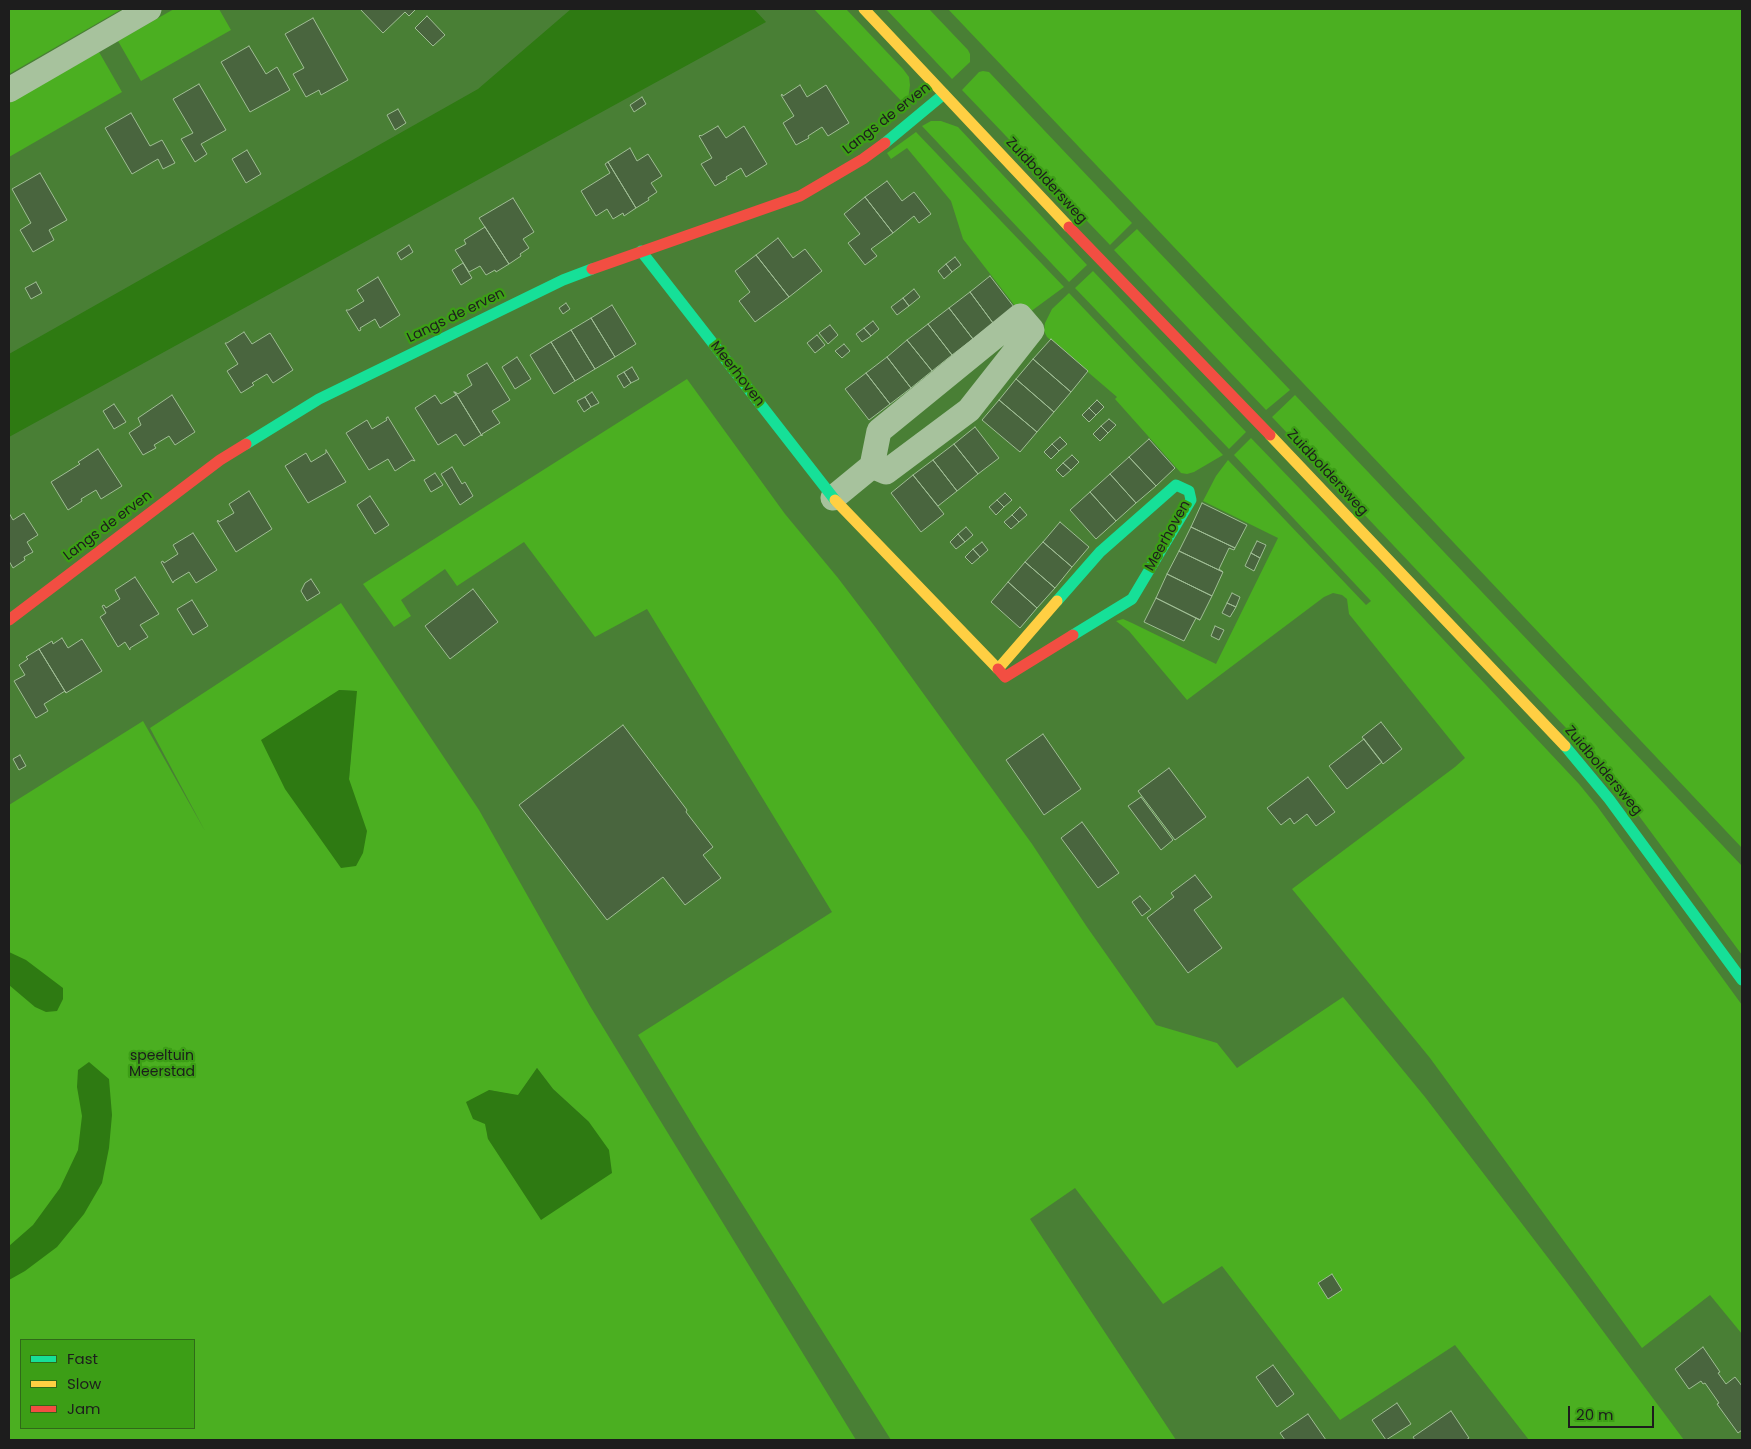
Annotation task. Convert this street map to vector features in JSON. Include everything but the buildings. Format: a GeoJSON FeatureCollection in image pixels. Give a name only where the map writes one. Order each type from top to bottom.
{"type":"FeatureCollection","features":[{"type":"Feature","properties":{"kind":"street"},"geometry":{"type":"LineString","coordinates":[[9,90],[149,9]]}},
{"type":"Feature","properties":{"kind":"street","name":"Zuidboldersweg"},"geometry":{"type":"LineString","coordinates":[[864,9],[1100,260],[1260,424],[1569,751],[1609,799],[1742,980]]}},
{"type":"Feature","properties":{"kind":"street","name":"Langs de erven"},"geometry":{"type":"LineString","coordinates":[[9,620],[220,460],[319,399],[563,280],[640,251],[800,196],[863,159],[944,94]]}},
{"type":"Feature","properties":{"kind":"street","name":"Meerhoven"},"geometry":{"type":"LineString","coordinates":[[640,251],[833,498],[998,670],[1005,677],[1132,599],[1191,500],[1189,491],[1176,485],[1100,552],[998,670]]}},
{"type":"Feature","properties":{"kind":"street"},"geometry":{"type":"LineString","coordinates":[[833,498],[872,466],[879,430],[1020,316],[1032,330],[969,410],[886,472],[872,466]]}},
{"type":"Feature","properties":{"kind":"green space"},"geometry":{"type":"Polygon","coordinates":[[[9,9],[122,9],[9,74],[9,9]]]}},
{"type":"Feature","properties":{"kind":"green space"},"geometry":{"type":"Polygon","coordinates":[[[174,9],[219,9],[231,30],[141,81],[118,41],[174,9]]]}},
{"type":"Feature","properties":{"kind":"green space"},"geometry":{"type":"Polygon","coordinates":[[[814,9],[846,9],[903,69],[909,77],[910,85],[907,107],[814,9]]]}},
{"type":"Feature","properties":{"kind":"green space"},"geometry":{"type":"Polygon","coordinates":[[[886,9],[929,9],[968,50],[970,62],[952,79],[886,9]]]}},
{"type":"Feature","properties":{"kind":"green space"},"geometry":{"type":"Polygon","coordinates":[[[948,9],[1742,9],[1742,848],[1303,383],[948,9]]]}},
{"type":"Feature","properties":{"kind":"green space"},"geometry":{"type":"Polygon","coordinates":[[[99,52],[122,92],[9,157],[9,103],[99,52]]]}},
{"type":"Feature","properties":{"kind":"green space"},"geometry":{"type":"Polygon","coordinates":[[[979,72],[989,72],[1132,223],[1110,245],[962,90],[979,72]]]}},
{"type":"Feature","properties":{"kind":"green space"},"geometry":{"type":"Polygon","coordinates":[[[931,121],[941,121],[958,127],[1087,265],[1069,282],[922,126],[931,121]]]}},
{"type":"Feature","properties":{"kind":"green space"},"geometry":{"type":"Polygon","coordinates":[[[916,132],[1064,287],[1030,312],[1015,306],[963,239],[951,201],[907,148],[891,159],[887,153],[916,132]]]}},
{"type":"Feature","properties":{"kind":"green space"},"geometry":{"type":"Polygon","coordinates":[[[1137,229],[1290,390],[1266,410],[1114,250],[1137,229]]]}},
{"type":"Feature","properties":{"kind":"green space"},"geometry":{"type":"Polygon","coordinates":[[[1093,271],[1246,432],[1229,449],[1075,288],[1093,271]]]}},
{"type":"Feature","properties":{"kind":"green space"},"geometry":{"type":"Polygon","coordinates":[[[1069,293],[1223,455],[1194,472],[1181,473],[1115,399],[1117,397],[1047,337],[1044,331],[1045,323],[1052,309],[1069,293]]]}},
{"type":"Feature","properties":{"kind":"green space"},"geometry":{"type":"Polygon","coordinates":[[[687,379],[785,514],[876,628],[1032,844],[1087,927],[1156,1025],[1217,1043],[1237,1068],[1343,997],[1425,1097],[1684,1440],[1529,1440],[1455,1345],[1340,1420],[1222,1266],[1163,1304],[1075,1188],[1030,1219],[1176,1440],[891,1440],[638,1035],[832,912],[647,609],[595,637],[524,542],[457,586],[445,569],[401,600],[411,616],[394,627],[363,584],[687,379]]]}},
{"type":"Feature","properties":{"kind":"green space"},"geometry":{"type":"Polygon","coordinates":[[[1295,395],[1742,866],[1742,955],[1602,766],[1272,417],[1295,395]]]}},
{"type":"Feature","properties":{"kind":"green space"},"geometry":{"type":"Polygon","coordinates":[[[1251,438],[1579,784],[1742,1005],[1742,1334],[1710,1295],[1642,1348],[1430,1058],[1292,889],[1465,758],[1349,614],[1347,599],[1342,595],[1333,593],[1324,597],[1187,700],[1129,631],[1116,621],[1123,619],[1216,664],[1278,538],[1203,501],[1216,476],[1228,460],[1366,605],[1371,601],[1234,455],[1251,438]]]}},
{"type":"Feature","properties":{"kind":"green space","name":"speeltuin Meerstad"},"geometry":{"type":"Polygon","coordinates":[[[341,603],[479,810],[590,1006],[856,1440],[9,1440],[9,805],[143,721],[205,831],[150,728],[341,603]],[[339,690],[349,779],[356,691],[339,690]],[[537,1068],[518,1096],[489,1090],[486,1124],[488,1139],[589,1122],[553,1089],[537,1068]]]}},
{"type":"Feature","properties":{"kind":"shaded area"},"geometry":{"type":"Polygon","coordinates":[[[571,9],[754,9],[766,22],[9,437],[9,354],[478,89],[571,9]]]}},
{"type":"Feature","properties":{"kind":"shaded area"},"geometry":{"type":"Polygon","coordinates":[[[339,690],[357,691],[349,779],[367,831],[363,853],[356,866],[341,868],[285,789],[261,740],[339,690]]]}},
{"type":"Feature","properties":{"kind":"shaded area"},"geometry":{"type":"Polygon","coordinates":[[[9,952],[26,960],[63,988],[63,999],[57,1011],[46,1012],[35,1007],[9,985],[9,952]]]}},
{"type":"Feature","properties":{"kind":"shaded area"},"geometry":{"type":"Polygon","coordinates":[[[89,1062],[109,1079],[112,1115],[109,1148],[102,1183],[84,1214],[57,1247],[25,1271],[9,1280],[9,1246],[33,1225],[60,1188],[78,1150],[82,1116],[77,1087],[78,1070],[89,1062]]]}},
{"type":"Feature","properties":{"kind":"shaded area"},"geometry":{"type":"Polygon","coordinates":[[[537,1068],[553,1089],[589,1122],[609,1150],[612,1173],[541,1220],[488,1139],[485,1124],[473,1119],[466,1102],[489,1090],[518,1095],[537,1068]]]}},
{"type":"Feature","properties":{"kind":"traffic: fast"},"geometry":{"type":"LineString","coordinates":[[885,143],[944,94]]}},
{"type":"Feature","properties":{"kind":"traffic: fast"},"geometry":{"type":"LineString","coordinates":[[641,251],[835,500]]}},
{"type":"Feature","properties":{"kind":"traffic: fast"},"geometry":{"type":"LineString","coordinates":[[246,444],[319,399],[563,280],[592,269]]}},
{"type":"Feature","properties":{"kind":"traffic: fast"},"geometry":{"type":"LineString","coordinates":[[1057,601],[1100,552],[1176,485],[1189,491],[1191,500],[1132,599],[1073,635]]}},
{"type":"Feature","properties":{"kind":"traffic: fast"},"geometry":{"type":"LineString","coordinates":[[1565,746],[1609,799],[1742,980]]}},
{"type":"Feature","properties":{"kind":"traffic: slow"},"geometry":{"type":"LineString","coordinates":[[864,9],[1069,227]]}},
{"type":"Feature","properties":{"kind":"traffic: slow"},"geometry":{"type":"LineString","coordinates":[[1270,435],[1565,746]]}},
{"type":"Feature","properties":{"kind":"traffic: slow"},"geometry":{"type":"LineString","coordinates":[[835,500],[998,669],[1057,601]]}},
{"type":"Feature","properties":{"kind":"traffic: jam"},"geometry":{"type":"LineString","coordinates":[[592,269],[800,196],[863,159],[885,143]]}},
{"type":"Feature","properties":{"kind":"traffic: jam"},"geometry":{"type":"LineString","coordinates":[[1069,227],[1270,435]]}},
{"type":"Feature","properties":{"kind":"traffic: jam"},"geometry":{"type":"LineString","coordinates":[[9,620],[220,460],[246,444]]}},
{"type":"Feature","properties":{"kind":"traffic: jam"},"geometry":{"type":"LineString","coordinates":[[998,669],[1005,677],[1073,635]]}}]}
